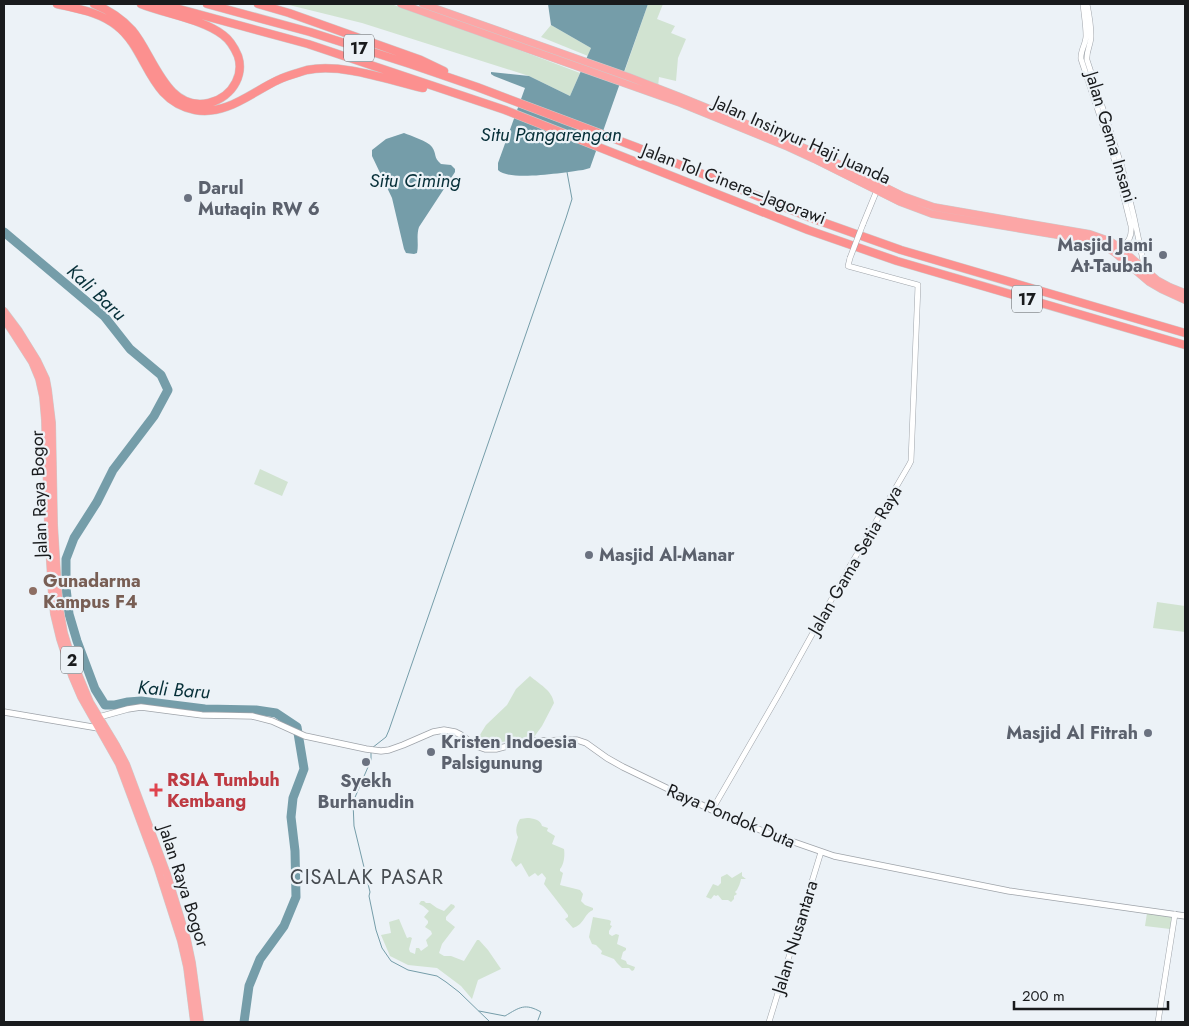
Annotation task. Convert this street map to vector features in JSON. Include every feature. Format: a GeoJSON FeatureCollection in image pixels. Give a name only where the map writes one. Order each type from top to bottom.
{"type":"FeatureCollection","features":[{"type":"Feature","properties":{"kind":"highway"},"geometry":{"type":"LineString","coordinates":[[57,4],[104,17],[118,26],[133,43],[161,90],[177,104],[195,110],[216,110],[226,107],[286,77],[309,70],[328,68],[365,74],[464,97]]}},
{"type":"Feature","properties":{"kind":"highway"},"geometry":{"type":"LineString","coordinates":[[94,4],[107,9],[125,23],[142,44],[158,74],[169,89],[187,101],[202,104],[209,103],[229,92],[238,79],[240,65],[237,53],[224,35],[200,23],[141,4]]}},
{"type":"Feature","properties":{"kind":"highway","name":"Jalan Tol Cinere–Jagorawi"},"geometry":{"type":"LineString","coordinates":[[161,4],[308,44],[505,110],[808,230],[897,261],[1185,345]]}},
{"type":"Feature","properties":{"kind":"highway","name":"Jalan Tol Cinere–Jagorawi"},"geometry":{"type":"LineString","coordinates":[[207,4],[310,32],[477,87],[621,141],[811,218],[901,250],[1185,333]]}},
{"type":"Feature","properties":{"kind":"highway"},"geometry":{"type":"LineString","coordinates":[[258,4],[289,13],[421,60],[477,87]]}},
{"type":"Feature","properties":{"kind":"highway","name":"Jalan Insinyur Haji Juanda"},"geometry":{"type":"LineString","coordinates":[[401,4],[439,13],[767,132],[821,155],[921,203],[1076,230],[1100,237],[1119,247],[1156,280],[1185,292]]}},
{"type":"Feature","properties":{"kind":"highway","name":"Jalan Insinyur Haji Juanda"},"geometry":{"type":"LineString","coordinates":[[424,4],[439,13]]}},
{"type":"Feature","properties":{"kind":"highway","name":"Jalan Insinyur Haji Juanda"},"geometry":{"type":"LineString","coordinates":[[627,80],[788,147],[900,202],[932,214],[1096,243],[1115,253],[1161,290],[1185,300]]}},
{"type":"Feature","properties":{"kind":"highway","name":"Jalan Raya Bogor"},"geometry":{"type":"LineString","coordinates":[[4,311],[30,348],[46,379],[52,423],[51,526],[59,605],[64,633],[82,685],[123,757],[181,941],[187,967],[194,1022]]}},
{"type":"Feature","properties":{"kind":"highway","name":"Jalan Raya Bogor"},"geometry":{"type":"LineString","coordinates":[[4,319],[32,362],[39,379],[45,420],[53,606],[60,639],[81,697],[119,764],[167,874],[187,939],[200,1022]]}},
{"type":"Feature","properties":{"kind":"main road","name":"Raya Pondok Duta"},"geometry":{"type":"LineString","coordinates":[[99,717],[128,709],[147,708],[202,716],[261,718],[305,736],[378,751],[389,750],[433,732],[444,730],[455,732],[476,746],[485,749],[496,749],[528,741],[577,740],[586,743],[623,767],[712,810],[765,832],[847,860],[903,869],[991,888],[1185,916]]}},
{"type":"Feature","properties":{"kind":"main road"},"geometry":{"type":"LineString","coordinates":[[4,712],[98,728]]}},
{"type":"Feature","properties":{"kind":"street","name":"Jalan Gema Insani"},"geometry":{"type":"LineString","coordinates":[[1083,4],[1090,46],[1086,53],[1087,68],[1122,167],[1128,201],[1131,236]]}},
{"type":"Feature","properties":{"kind":"street","name":"Jalan Gema Insani"},"geometry":{"type":"LineString","coordinates":[[1087,4],[1088,35]]}},
{"type":"Feature","properties":{"kind":"street","name":"Jalan Gama Setia Raya"},"geometry":{"type":"LineString","coordinates":[[712,810],[909,465],[913,420],[918,285],[848,266],[877,190]]}},
{"type":"Feature","properties":{"kind":"street","name":"Jalan Gema Insani"},"geometry":{"type":"LineString","coordinates":[[1128,201],[1138,235],[1145,271]]}},
{"type":"Feature","properties":{"kind":"street"},"geometry":{"type":"LineString","coordinates":[[1119,247],[1127,243],[1131,236],[1138,235]]}},
{"type":"Feature","properties":{"kind":"street","name":"Jalan Nusantara"},"geometry":{"type":"LineString","coordinates":[[769,1022],[820,852]]}},
{"type":"Feature","properties":{"kind":"street"},"geometry":{"type":"LineString","coordinates":[[1158,1022],[1175,914]]}},
{"type":"Feature","properties":{"kind":"green space"},"geometry":{"type":"Polygon","coordinates":[[[285,4],[391,4],[580,73],[570,96],[529,76],[362,23],[285,4]]]}},
{"type":"Feature","properties":{"kind":"green space"},"geometry":{"type":"Polygon","coordinates":[[[648,4],[663,4],[657,19],[675,26],[671,33],[686,39],[678,58],[676,81],[659,77],[658,87],[624,73],[648,4]]]}},
{"type":"Feature","properties":{"kind":"green space"},"geometry":{"type":"Polygon","coordinates":[[[551,25],[591,48],[588,56],[541,37],[551,25]]]}},
{"type":"Feature","properties":{"kind":"green space"},"geometry":{"type":"Polygon","coordinates":[[[260,469],[288,482],[282,496],[254,484],[260,469]]]}},
{"type":"Feature","properties":{"kind":"green space"},"geometry":{"type":"Polygon","coordinates":[[[1157,602],[1185,606],[1185,632],[1153,628],[1157,602]]]}},
{"type":"Feature","properties":{"kind":"green space"},"geometry":{"type":"Polygon","coordinates":[[[530,676],[548,691],[553,698],[554,703],[542,726],[534,737],[483,744],[478,738],[486,725],[507,705],[516,689],[530,676]]]}},
{"type":"Feature","properties":{"kind":"green space"},"geometry":{"type":"Polygon","coordinates":[[[532,818],[548,828],[547,831],[555,836],[552,844],[564,849],[564,860],[560,869],[563,873],[560,885],[580,890],[583,894],[581,901],[593,908],[580,924],[573,928],[565,919],[568,915],[544,884],[546,878],[542,873],[538,876],[535,873],[529,877],[521,863],[516,867],[511,860],[518,837],[516,831],[518,824],[520,819],[532,818]]]}},
{"type":"Feature","properties":{"kind":"green space"},"geometry":{"type":"Polygon","coordinates":[[[742,872],[742,876],[746,879],[741,879],[735,892],[737,894],[731,902],[722,900],[718,895],[714,895],[711,899],[706,897],[713,884],[718,886],[721,883],[721,877],[727,874],[732,878],[742,872]]]}},
{"type":"Feature","properties":{"kind":"green space"},"geometry":{"type":"Polygon","coordinates":[[[421,901],[430,903],[444,911],[451,904],[455,907],[446,917],[446,920],[455,927],[442,944],[439,953],[464,961],[477,940],[479,940],[501,969],[478,980],[472,999],[461,986],[437,968],[408,965],[390,956],[381,935],[391,933],[389,922],[399,919],[407,938],[412,938],[410,952],[415,954],[416,948],[419,948],[421,951],[428,946],[426,940],[432,934],[425,927],[428,921],[424,917],[429,911],[419,904],[421,901]]]}},
{"type":"Feature","properties":{"kind":"green space"},"geometry":{"type":"Polygon","coordinates":[[[1147,913],[1172,916],[1170,929],[1145,926],[1147,913]]]}},
{"type":"Feature","properties":{"kind":"green space"},"geometry":{"type":"Polygon","coordinates":[[[593,917],[611,921],[610,925],[612,926],[609,934],[612,936],[619,935],[617,944],[626,948],[621,959],[635,967],[634,970],[622,968],[614,959],[601,954],[602,951],[592,944],[589,937],[593,917]]]}},
{"type":"Feature","properties":{"kind":"water","name":"Situ Pangarengan"},"geometry":{"type":"Polygon","coordinates":[[[548,4],[648,4],[590,168],[525,176],[504,174],[498,170],[498,163],[525,88],[494,76],[491,72],[529,76],[570,96],[591,48],[551,25],[548,4]]]}},
{"type":"Feature","properties":{"kind":"water","name":"Situ Ciming"},"geometry":{"type":"Polygon","coordinates":[[[404,133],[430,145],[441,164],[451,165],[455,169],[455,172],[419,227],[417,253],[414,254],[406,253],[404,249],[392,198],[372,156],[372,150],[386,139],[404,133]]]}},
{"type":"Feature","properties":{"kind":"waterway"},"geometry":{"type":"LineString","coordinates":[[372,748],[386,737],[389,730],[566,218],[572,199],[567,172]]}},
{"type":"Feature","properties":{"kind":"waterway","name":"Kali Baru"},"geometry":{"type":"LineString","coordinates":[[4,232],[104,316],[130,349],[161,375],[168,390],[154,416],[113,470],[97,502],[74,538],[66,559],[66,588],[69,614],[95,689],[105,705],[141,701],[205,709],[256,710],[276,713],[297,727],[304,769],[293,798],[291,817],[295,851],[296,897],[284,926],[260,959],[249,986],[244,1022]]}},
{"type":"Feature","properties":{"kind":"waterway"},"geometry":{"type":"LineString","coordinates":[[371,752],[371,760],[353,802],[354,826],[370,892],[369,896],[376,930],[382,948],[391,961],[408,970],[437,976],[446,982],[490,1022]]}},
{"type":"Feature","properties":{"kind":"waterway"},"geometry":{"type":"LineString","coordinates":[[479,1011],[505,1016],[519,1008],[527,1007],[541,1012],[538,1020]]}},
{"type":"Feature","properties":{"kind":"place","name":"Darul Mutaqin RW 6"},"geometry":{"type":"Point","coordinates":[188,198]}},
{"type":"Feature","properties":{"kind":"place","name":"Masjid Jami At-Taubah"},"geometry":{"type":"Point","coordinates":[1163,255]}},
{"type":"Feature","properties":{"kind":"place","name":"Masjid Al-Manar"},"geometry":{"type":"Point","coordinates":[589,555]}},
{"type":"Feature","properties":{"kind":"place","name":"Gunadarma Kampus F4"},"geometry":{"type":"Point","coordinates":[33,591]}},
{"type":"Feature","properties":{"kind":"place","name":"Masjid Al Fitrah"},"geometry":{"type":"Point","coordinates":[1148,733]}},
{"type":"Feature","properties":{"kind":"place","name":"Kristen Indoesia Palsigunung"},"geometry":{"type":"Point","coordinates":[431,752]}},
{"type":"Feature","properties":{"kind":"place","name":"Syekh Burhanudin"},"geometry":{"type":"Point","coordinates":[366,762]}},
{"type":"Feature","properties":{"kind":"place","name":"RSIA Tumbuh Kembang"},"geometry":{"type":"Point","coordinates":[156,790]}},
{"type":"Feature","properties":{"kind":"district","name":"CISALAK PASAR"},"geometry":{"type":"Point","coordinates":[367,877]}}]}
